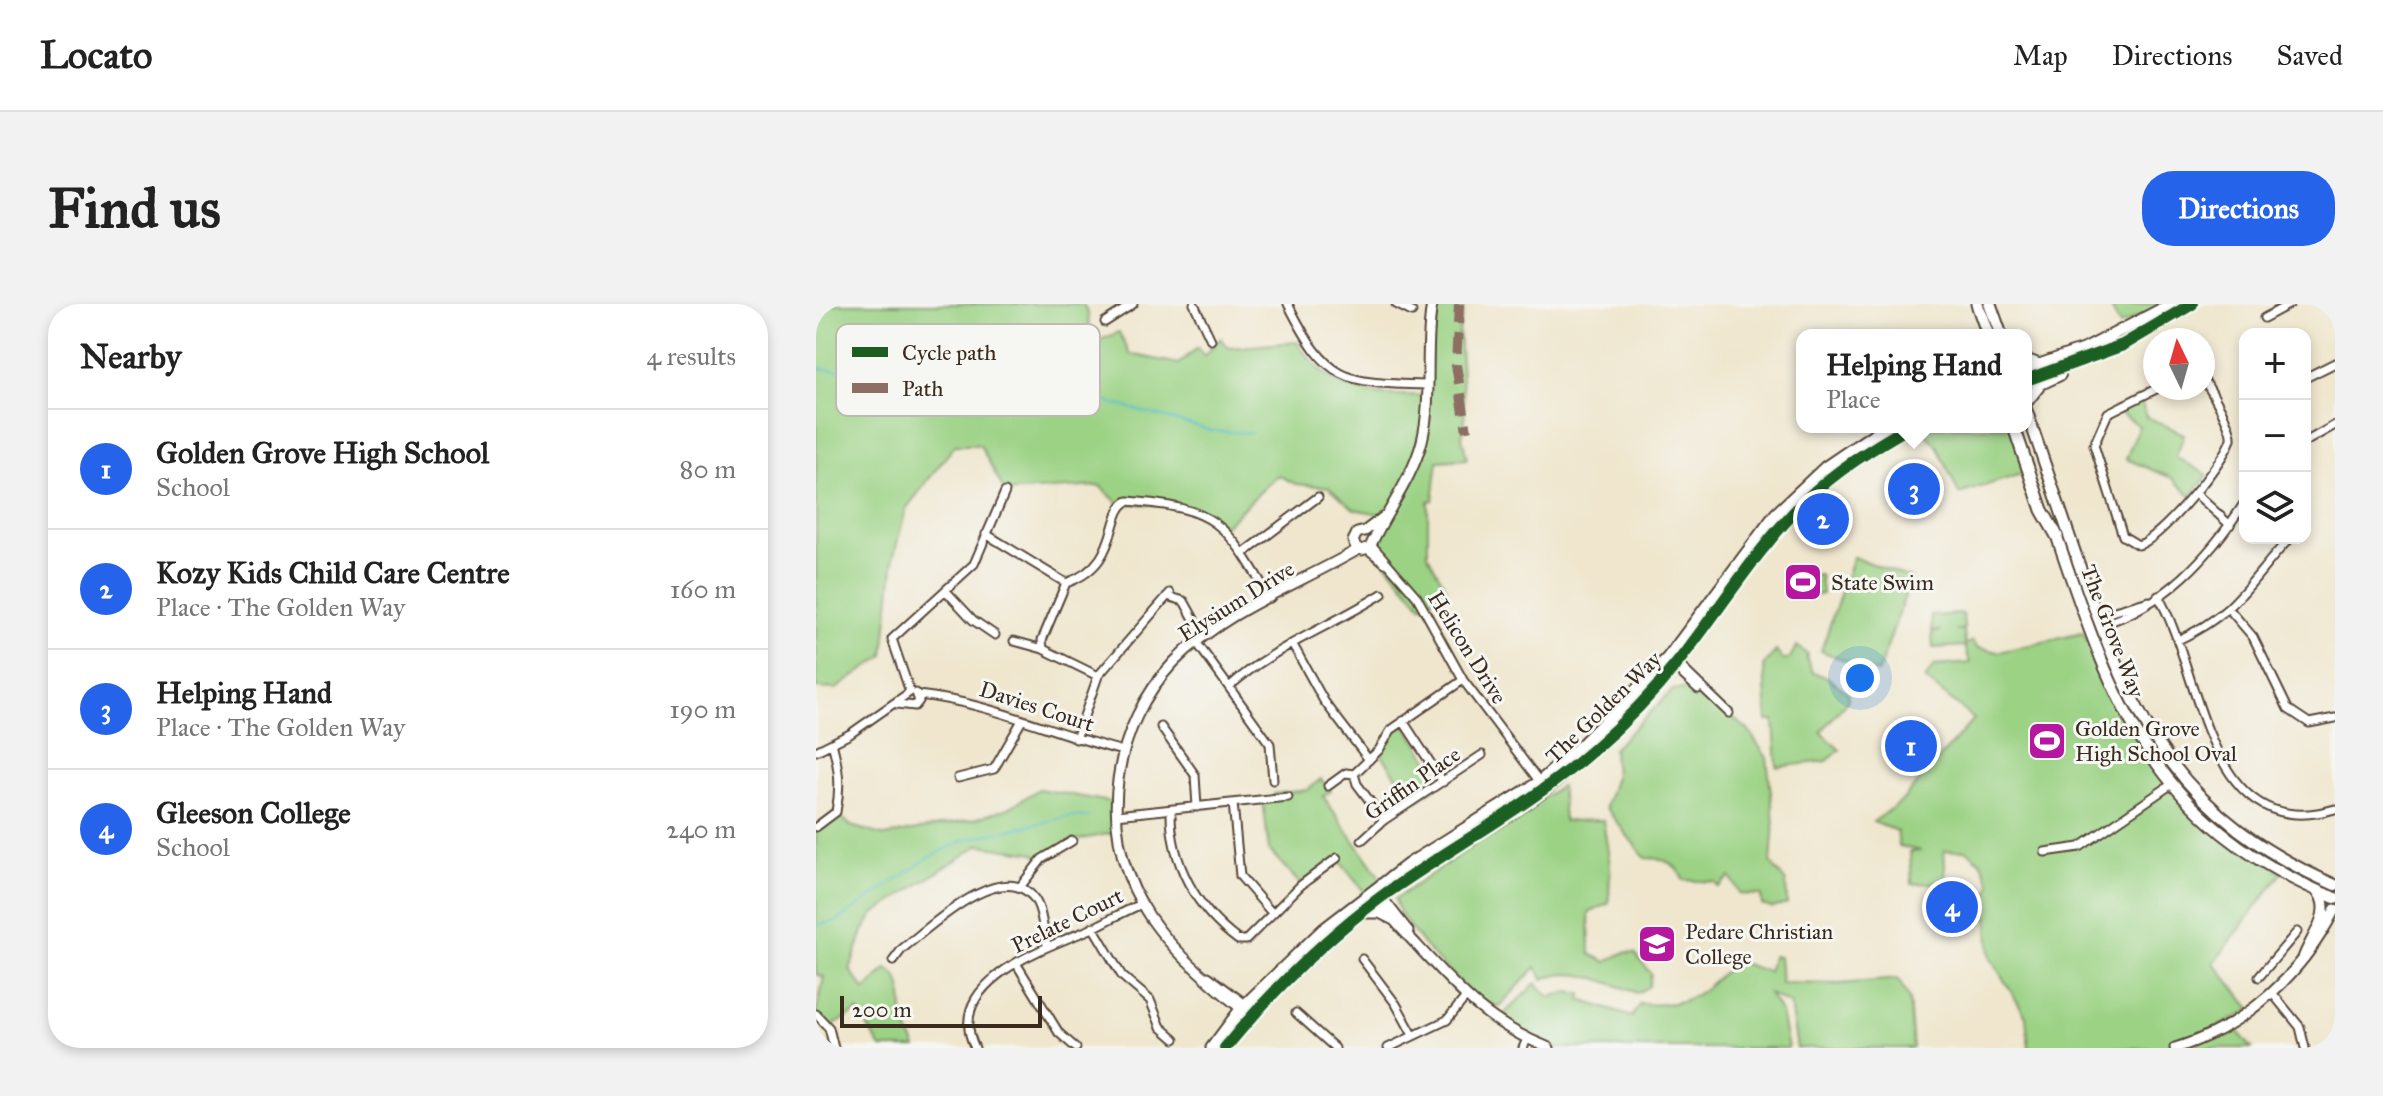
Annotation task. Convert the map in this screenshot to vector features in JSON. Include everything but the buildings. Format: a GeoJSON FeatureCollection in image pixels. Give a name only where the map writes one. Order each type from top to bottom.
{"type":"FeatureCollection","features":[{"type":"Feature","properties":{"kind":"main road"},"geometry":{"type":"LineString","coordinates":[[1977,304],[1986,329]]}},
{"type":"Feature","properties":{"kind":"main road"},"geometry":{"type":"LineString","coordinates":[[1990,304],[2000,329]]}},
{"type":"Feature","properties":{"kind":"main road"},"geometry":{"type":"LineString","coordinates":[[2032,367],[2100,342],[2171,304]]}},
{"type":"Feature","properties":{"kind":"main road"},"geometry":{"type":"LineString","coordinates":[[2032,378],[2089,359],[2158,326],[2192,304]]}},
{"type":"Feature","properties":{"kind":"main road"},"geometry":{"type":"LineString","coordinates":[[2032,397],[2041,384],[2081,368],[2089,359]]}},
{"type":"Feature","properties":{"kind":"main road"},"geometry":{"type":"LineString","coordinates":[[2032,362],[2039,365]]}},
{"type":"Feature","properties":{"kind":"main road","name":"The Grove Way"},"geometry":{"type":"LineString","coordinates":[[2032,424],[2099,620],[2130,699],[2150,734],[2182,776],[2254,841],[2335,885]]}},
{"type":"Feature","properties":{"kind":"main road","name":"The Golden Way"},"geometry":{"type":"LineString","coordinates":[[1381,898],[1596,748],[1673,662],[1761,531],[1878,433]]}},
{"type":"Feature","properties":{"kind":"main road","name":"The Golden Way"},"geometry":{"type":"LineString","coordinates":[[1712,606],[1820,480],[1899,433]]}},
{"type":"Feature","properties":{"kind":"main road"},"geometry":{"type":"LineString","coordinates":[[2019,433],[2042,510],[2057,536]]}},
{"type":"Feature","properties":{"kind":"main road","name":"The Grove Way"},"geometry":{"type":"LineString","coordinates":[[2057,536],[2106,678],[2131,728],[2172,784],[2203,816],[2240,846],[2334,900]]}},
{"type":"Feature","properties":{"kind":"main road"},"geometry":{"type":"LineString","coordinates":[[2087,625],[2099,620]]}},
{"type":"Feature","properties":{"kind":"main road"},"geometry":{"type":"LineString","coordinates":[[2172,784],[2182,776]]}},
{"type":"Feature","properties":{"kind":"main road","name":"The Golden Way"},"geometry":{"type":"LineString","coordinates":[[1212,1048],[1323,930],[1360,907],[1380,884],[1543,786]]}},
{"type":"Feature","properties":{"kind":"main road"},"geometry":{"type":"LineString","coordinates":[[1360,907],[1381,898],[1380,884]]}},
{"type":"Feature","properties":{"kind":"main road"},"geometry":{"type":"LineString","coordinates":[[2301,960],[2322,920],[2324,901],[2319,892]]}},
{"type":"Feature","properties":{"kind":"main road"},"geometry":{"type":"LineString","coordinates":[[1360,907],[1392,918]]}},
{"type":"Feature","properties":{"kind":"main road","name":"The Golden Way"},"geometry":{"type":"LineString","coordinates":[[1225,1048],[1246,1013]]}},
{"type":"Feature","properties":{"kind":"street"},"geometry":{"type":"LineString","coordinates":[[1105,322],[1133,304]]}},
{"type":"Feature","properties":{"kind":"street"},"geometry":{"type":"LineString","coordinates":[[1194,304],[1211,340]]}},
{"type":"Feature","properties":{"kind":"street"},"geometry":{"type":"LineString","coordinates":[[1288,304],[1316,355],[1340,374],[1365,384],[1428,385]]}},
{"type":"Feature","properties":{"kind":"street"},"geometry":{"type":"LineString","coordinates":[[1396,304],[1412,312]]}},
{"type":"Feature","properties":{"kind":"street","name":"Elysium Drive"},"geometry":{"type":"LineString","coordinates":[[1246,1013],[1240,1001],[1206,975],[1159,928],[1142,904],[1125,862],[1116,815],[1123,751],[1147,697],[1174,661],[1197,643],[1365,543],[1386,515],[1404,487],[1418,453],[1426,420],[1432,304]]}},
{"type":"Feature","properties":{"kind":"street"},"geometry":{"type":"LineString","coordinates":[[2264,318],[2290,304]]}},
{"type":"Feature","properties":{"kind":"street"},"geometry":{"type":"LineString","coordinates":[[2311,375],[2335,363]]}},
{"type":"Feature","properties":{"kind":"street"},"geometry":{"type":"LineString","coordinates":[[2143,396],[2108,413],[2095,438],[2094,450],[2123,536],[2132,543],[2143,544],[2195,493],[2231,435],[2214,400]]}},
{"type":"Feature","properties":{"kind":"street"},"geometry":{"type":"LineString","coordinates":[[2311,439],[2335,425]]}},
{"type":"Feature","properties":{"kind":"street"},"geometry":{"type":"LineString","coordinates":[[816,751],[896,704],[912,698],[892,639],[974,564],[1005,492]]}},
{"type":"Feature","properties":{"kind":"street"},"geometry":{"type":"LineString","coordinates":[[2195,493],[2230,525]]}},
{"type":"Feature","properties":{"kind":"street"},"geometry":{"type":"LineString","coordinates":[[1244,553],[1318,497]]}},
{"type":"Feature","properties":{"kind":"street"},"geometry":{"type":"LineString","coordinates":[[1043,649],[1042,640],[1066,583],[1090,570],[1105,554],[1117,511],[1128,501],[1172,504],[1202,512],[1228,532],[1270,598]]}},
{"type":"Feature","properties":{"kind":"street"},"geometry":{"type":"LineString","coordinates":[[2099,620],[2154,598],[2196,567],[2239,511]]}},
{"type":"Feature","properties":{"kind":"street"},"geometry":{"type":"LineString","coordinates":[[986,534],[1066,583]]}},
{"type":"Feature","properties":{"kind":"street","name":"Helicon Drive"},"geometry":{"type":"LineString","coordinates":[[1365,543],[1387,564],[1427,613],[1463,680],[1543,786]]}},
{"type":"Feature","properties":{"kind":"street"},"geometry":{"type":"LineString","coordinates":[[2178,640],[2214,623],[2285,544]]}},
{"type":"Feature","properties":{"kind":"street"},"geometry":{"type":"LineString","coordinates":[[946,591],[973,620],[995,635]]}},
{"type":"Feature","properties":{"kind":"street"},"geometry":{"type":"LineString","coordinates":[[1076,739],[1098,676],[1169,594],[1184,601],[1194,619]]}},
{"type":"Feature","properties":{"kind":"street"},"geometry":{"type":"LineString","coordinates":[[1229,687],[1247,670],[1382,594]]}},
{"type":"Feature","properties":{"kind":"street"},"geometry":{"type":"LineString","coordinates":[[2154,598],[2178,640],[2195,702],[2221,759],[2243,789],[2257,801],[2289,813],[2308,815],[2335,809]]}},
{"type":"Feature","properties":{"kind":"street"},"geometry":{"type":"LineString","coordinates":[[2229,609],[2253,637],[2288,709],[2309,723],[2335,718]]}},
{"type":"Feature","properties":{"kind":"street"},"geometry":{"type":"LineString","coordinates":[[1014,641],[1043,649],[1098,676]]}},
{"type":"Feature","properties":{"kind":"street"},"geometry":{"type":"LineString","coordinates":[[1197,643],[1270,744],[1273,780]]}},
{"type":"Feature","properties":{"kind":"street"},"geometry":{"type":"LineString","coordinates":[[1293,645],[1324,701],[1369,760]]}},
{"type":"Feature","properties":{"kind":"street"},"geometry":{"type":"LineString","coordinates":[[1673,662],[1729,713]]}},
{"type":"Feature","properties":{"kind":"street"},"geometry":{"type":"LineString","coordinates":[[1328,786],[1346,773],[1356,772],[1391,730],[1463,680]]}},
{"type":"Feature","properties":{"kind":"street","name":"Davies Court"},"geometry":{"type":"LineString","coordinates":[[912,698],[940,697],[1123,751]]}},
{"type":"Feature","properties":{"kind":"street"},"geometry":{"type":"LineString","coordinates":[[1403,721],[1443,782]]}},
{"type":"Feature","properties":{"kind":"street"},"geometry":{"type":"LineString","coordinates":[[958,778],[994,769],[1021,722]]}},
{"type":"Feature","properties":{"kind":"street"},"geometry":{"type":"LineString","coordinates":[[1161,727],[1195,775],[1197,807]]}},
{"type":"Feature","properties":{"kind":"street"},"geometry":{"type":"LineString","coordinates":[[816,827],[831,819],[838,802],[841,774],[832,743]]}},
{"type":"Feature","properties":{"kind":"street","name":"Griffin Place"},"geometry":{"type":"LineString","coordinates":[[1362,840],[1384,820],[1482,755]]}},
{"type":"Feature","properties":{"kind":"street"},"geometry":{"type":"LineString","coordinates":[[1356,772],[1357,784],[1384,820]]}},
{"type":"Feature","properties":{"kind":"street"},"geometry":{"type":"LineString","coordinates":[[2045,852],[2080,847],[2172,784]]}},
{"type":"Feature","properties":{"kind":"street"},"geometry":{"type":"LineString","coordinates":[[1116,815],[1274,796],[1288,797]]}},
{"type":"Feature","properties":{"kind":"street"},"geometry":{"type":"LineString","coordinates":[[1233,803],[1240,876],[1272,913]]}},
{"type":"Feature","properties":{"kind":"street"},"geometry":{"type":"LineString","coordinates":[[1171,810],[1173,846],[1184,874],[1202,906],[1242,941],[1306,880],[1337,858]]}},
{"type":"Feature","properties":{"kind":"street"},"geometry":{"type":"LineString","coordinates":[[1020,887],[1042,859],[1072,841]]}},
{"type":"Feature","properties":{"kind":"street"},"geometry":{"type":"LineString","coordinates":[[893,961],[902,949],[979,892],[998,887],[1020,887],[1039,906],[1047,944]]}},
{"type":"Feature","properties":{"kind":"street"},"geometry":{"type":"LineString","coordinates":[[1381,898],[1392,918],[1465,998],[1525,1044],[1549,1048]]}},
{"type":"Feature","properties":{"kind":"street"},"geometry":{"type":"LineString","coordinates":[[1381,898],[1402,920],[1416,944]]}},
{"type":"Feature","properties":{"kind":"street"},"geometry":{"type":"LineString","coordinates":[[2322,920],[2334,900]]}},
{"type":"Feature","properties":{"kind":"street"},"geometry":{"type":"LineString","coordinates":[[2175,1048],[2226,1026],[2273,994],[2315,945],[2334,900]]}},
{"type":"Feature","properties":{"kind":"street","name":"Prelate Court"},"geometry":{"type":"LineString","coordinates":[[975,1048],[969,1018],[977,994],[1016,963],[1047,944],[1142,904]]}},
{"type":"Feature","properties":{"kind":"street"},"geometry":{"type":"LineString","coordinates":[[1093,927],[1122,976],[1150,1000],[1161,1027],[1175,1039]]}},
{"type":"Feature","properties":{"kind":"street"},"geometry":{"type":"LineString","coordinates":[[2259,977],[2297,932]]}},
{"type":"Feature","properties":{"kind":"street"},"geometry":{"type":"LineString","coordinates":[[2283,952],[2301,960]]}},
{"type":"Feature","properties":{"kind":"street"},"geometry":{"type":"LineString","coordinates":[[1362,959],[1396,1004],[1413,1035]]}},
{"type":"Feature","properties":{"kind":"street"},"geometry":{"type":"LineString","coordinates":[[1016,963],[1059,1033],[1076,1048]]}},
{"type":"Feature","properties":{"kind":"street"},"geometry":{"type":"LineString","coordinates":[[2273,994],[2300,1027],[2305,1048]]}},
{"type":"Feature","properties":{"kind":"street"},"geometry":{"type":"LineString","coordinates":[[1388,1048],[1447,1020],[1465,998]]}},
{"type":"Feature","properties":{"kind":"street"},"geometry":{"type":"LineString","coordinates":[[1296,1013],[1335,1048]]}},
{"type":"Feature","properties":{"kind":"street"},"geometry":{"type":"LineString","coordinates":[[816,1014],[829,1028],[834,1048]]}},
{"type":"Feature","properties":{"kind":"green space"},"geometry":{"type":"Polygon","coordinates":[[[816,304],[1083,304],[1089,324],[836,324],[836,416],[1100,416],[1100,340],[1119,332],[1130,354],[1179,364],[1197,348],[1204,356],[1221,338],[1229,348],[1297,342],[1310,360],[1338,383],[1369,393],[1428,395],[1433,304],[1464,304],[1459,332],[1465,423],[1462,437],[1467,459],[1438,461],[1433,500],[1428,501],[1428,555],[1447,590],[1422,606],[1371,544],[1385,515],[1354,509],[1329,487],[1296,484],[1278,475],[1223,527],[1189,510],[1159,505],[1120,505],[1100,486],[1005,492],[980,445],[955,445],[906,509],[894,555],[884,656],[836,689],[816,688],[816,304]]]}},
{"type":"Feature","properties":{"kind":"green space"},"geometry":{"type":"Polygon","coordinates":[[[2109,304],[2163,304],[2120,326],[2109,304]]]}},
{"type":"Feature","properties":{"kind":"green space"},"geometry":{"type":"Polygon","coordinates":[[[2139,397],[2147,417],[2184,434],[2176,457],[2208,475],[2191,496],[2172,478],[2126,459],[2139,426],[2114,409],[2139,397]]]}},
{"type":"Feature","properties":{"kind":"green space"},"geometry":{"type":"Polygon","coordinates":[[[1924,433],[2018,433],[2033,466],[2021,474],[1959,494],[1937,445],[1924,433]]]}},
{"type":"Feature","properties":{"kind":"green space"},"geometry":{"type":"Polygon","coordinates":[[[1853,557],[1911,578],[1878,673],[1821,651],[1853,557]]]}},
{"type":"Feature","properties":{"kind":"green space","name":"State Swim"},"geometry":{"type":"Polygon","coordinates":[[[1805,569],[1805,576],[1820,575],[1822,594],[1791,597],[1790,590],[1784,591],[1783,575],[1790,570],[1805,569]]]}},
{"type":"Feature","properties":{"kind":"green space"},"geometry":{"type":"Polygon","coordinates":[[[1963,614],[1964,629],[1956,631],[1964,631],[1965,645],[1972,641],[1977,648],[1999,652],[2083,633],[2134,733],[2192,804],[2282,873],[2214,963],[2252,1010],[2175,1048],[2029,1048],[2026,1016],[1990,957],[1986,898],[1991,885],[1982,863],[1967,850],[1944,851],[1946,882],[1912,884],[1910,852],[1921,851],[1899,846],[1897,831],[1873,822],[1901,802],[1974,719],[1925,679],[1934,666],[1970,663],[1965,646],[1933,648],[1932,633],[1941,631],[1932,631],[1931,616],[1963,614]]]}},
{"type":"Feature","properties":{"kind":"green space"},"geometry":{"type":"Polygon","coordinates":[[[1797,646],[1808,655],[1806,658],[1813,673],[1827,677],[1848,693],[1848,700],[1821,732],[1840,750],[1827,761],[1777,767],[1774,721],[1767,721],[1764,665],[1776,651],[1783,660],[1789,659],[1797,646]]]}},
{"type":"Feature","properties":{"kind":"green space"},"geometry":{"type":"Polygon","coordinates":[[[1696,688],[1748,730],[1767,758],[1774,821],[1771,863],[1786,882],[1787,904],[1772,908],[1762,905],[1761,895],[1740,894],[1730,877],[1718,887],[1715,882],[1683,880],[1677,869],[1668,862],[1645,858],[1605,807],[1615,777],[1613,749],[1673,690],[1696,688]]]}},
{"type":"Feature","properties":{"kind":"green space"},"geometry":{"type":"Polygon","coordinates":[[[1403,721],[1443,782],[1414,802],[1379,750],[1391,730],[1403,721]]]}},
{"type":"Feature","properties":{"kind":"green space"},"geometry":{"type":"Polygon","coordinates":[[[1321,779],[1331,791],[1323,796],[1383,882],[1367,895],[1337,858],[1301,885],[1269,850],[1263,800],[1274,798],[1274,794],[1307,790],[1321,779]]]}},
{"type":"Feature","properties":{"kind":"green space"},"geometry":{"type":"Polygon","coordinates":[[[1561,786],[1564,821],[1603,820],[1610,865],[1609,903],[1589,913],[1590,954],[1606,962],[1625,952],[1635,953],[1651,974],[1649,986],[1637,993],[1579,975],[1555,975],[1543,979],[1536,967],[1499,1007],[1482,1000],[1446,968],[1419,939],[1399,911],[1395,899],[1561,786]]]}},
{"type":"Feature","properties":{"kind":"green space"},"geometry":{"type":"Polygon","coordinates":[[[1039,789],[1116,803],[1118,832],[1072,841],[1042,859],[1035,853],[979,845],[874,914],[863,931],[850,970],[865,990],[887,969],[894,974],[901,986],[905,1023],[916,1048],[881,1048],[858,1011],[829,1028],[816,1014],[824,977],[816,974],[816,827],[836,812],[851,826],[885,836],[971,820],[1009,808],[1039,789]]]}},
{"type":"Feature","properties":{"kind":"green space"},"geometry":{"type":"Polygon","coordinates":[[[1773,956],[1779,957],[1781,983],[1840,984],[1898,979],[1909,999],[1913,1048],[1797,1048],[1790,1004],[1769,994],[1781,1013],[1788,1048],[1549,1048],[1496,1022],[1536,983],[1549,997],[1569,992],[1582,994],[1580,1000],[1632,1017],[1640,1004],[1672,1003],[1694,996],[1736,961],[1768,972],[1773,956]]]}},
{"type":"Feature","properties":{"kind":"green space"},"geometry":{"type":"Polygon","coordinates":[[[2233,1026],[2252,1048],[2187,1048],[2233,1026]]]}},
{"type":"Feature","properties":{"kind":"waterway"},"geometry":{"type":"LineString","coordinates":[[816,368],[836,370]]}},
{"type":"Feature","properties":{"kind":"waterway"},"geometry":{"type":"LineString","coordinates":[[1100,400],[1213,431],[1251,433]]}},
{"type":"Feature","properties":{"kind":"waterway"},"geometry":{"type":"LineString","coordinates":[[816,925],[837,921],[928,858],[964,840],[1072,816],[1088,817]]}},
{"type":"Feature","properties":{"kind":"marked path"},"geometry":{"type":"LineString","coordinates":[[1459,304],[1456,365],[1467,431]]}},
{"type":"Feature","properties":{"kind":"cycle path"},"geometry":{"type":"LineString","coordinates":[[2032,378],[2123,345],[2192,304]]}},
{"type":"Feature","properties":{"kind":"cycle path"},"geometry":{"type":"LineString","coordinates":[[1225,1048],[1260,1007],[1338,931],[1408,878],[1543,789],[1605,739],[1669,673],[1755,558],[1806,500],[1842,470],[1899,433]]}},
{"type":"Feature","properties":{"kind":"place","name":"Helping Hand"},"geometry":{"type":"Point","coordinates":[1914,489]}},
{"type":"Feature","properties":{"kind":"place","name":"Kozy Kids Child Care Centre"},"geometry":{"type":"Point","coordinates":[1823,519]}},
{"type":"Feature","properties":{"kind":"place","name":"State Swim"},"geometry":{"type":"Point","coordinates":[1803,582]}},
{"type":"Feature","properties":{"kind":"place","name":"Golden Grove High School Oval"},"geometry":{"type":"Point","coordinates":[2047,741]}},
{"type":"Feature","properties":{"kind":"place","name":"Golden Grove High School"},"geometry":{"type":"Point","coordinates":[1911,746]}},
{"type":"Feature","properties":{"kind":"place","name":"Gleeson College"},"geometry":{"type":"Point","coordinates":[1952,907]}},
{"type":"Feature","properties":{"kind":"place","name":"Pedare Christian College"},"geometry":{"type":"Point","coordinates":[1657,944]}}]}
